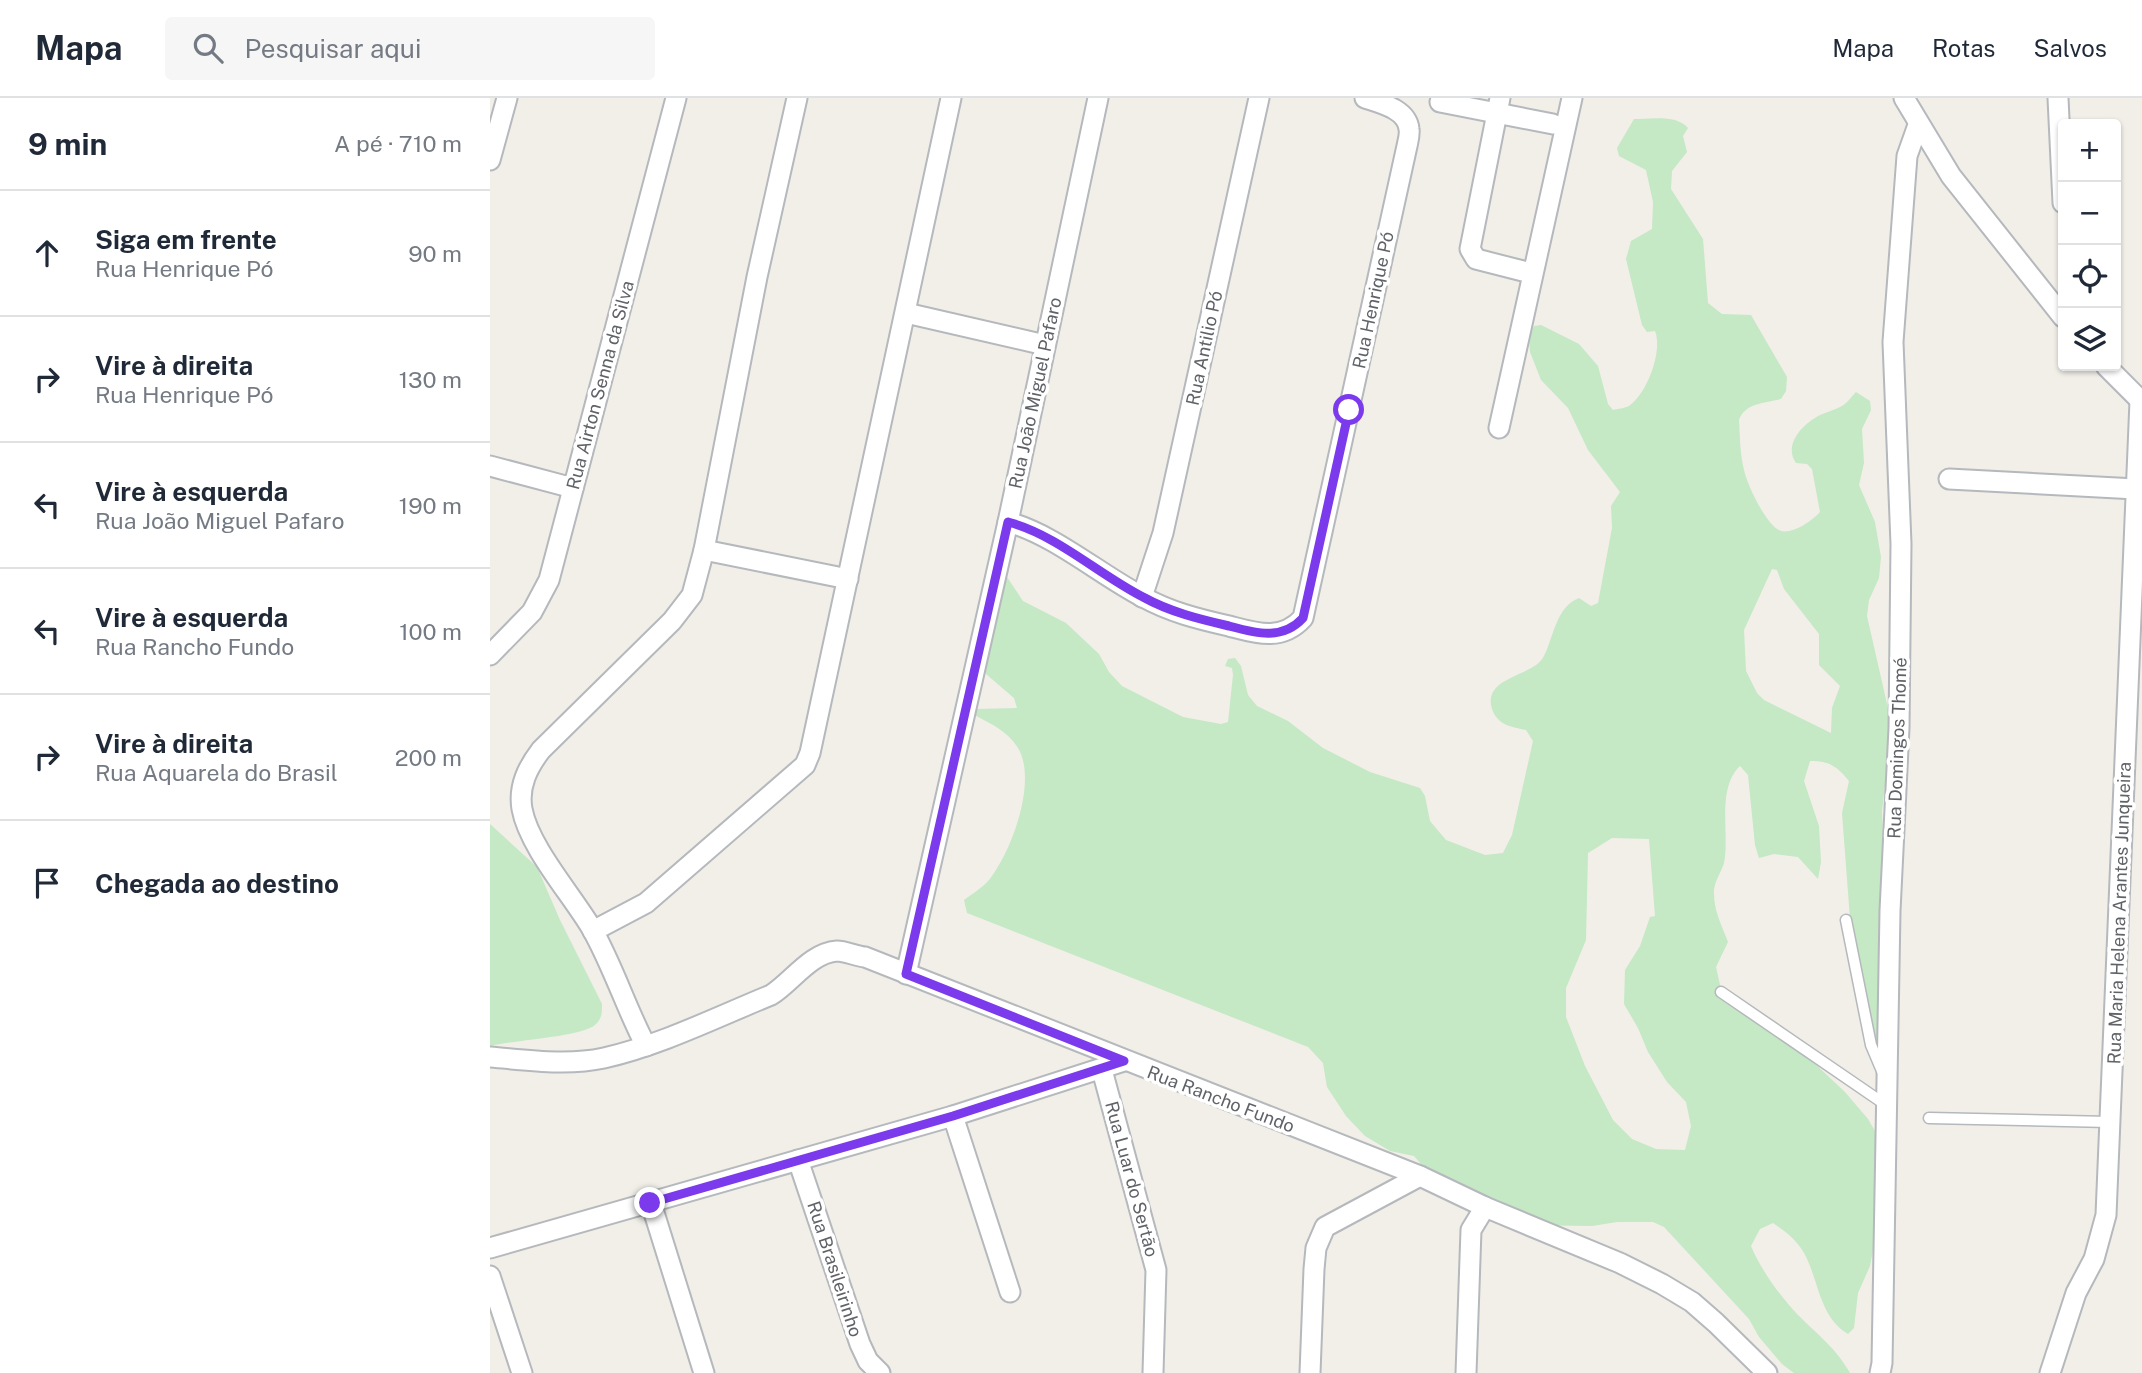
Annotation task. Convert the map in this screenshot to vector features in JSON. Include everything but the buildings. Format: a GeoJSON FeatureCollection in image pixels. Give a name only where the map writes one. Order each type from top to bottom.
{"type":"FeatureCollection","features":[{"type":"Feature","properties":{"kind":"street"},"geometry":{"type":"LineString","coordinates":[[490,160],[507,98]]}},
{"type":"Feature","properties":{"kind":"street","name":"Rua Airton Senna da Silva"},"geometry":{"type":"LineString","coordinates":[[490,654],[531,612],[549,580],[676,98]]}},
{"type":"Feature","properties":{"kind":"street"},"geometry":{"type":"LineString","coordinates":[[646,1046],[593,931],[526,822],[522,796],[524,778],[530,764],[541,750],[672,621],[692,595],[704,550],[757,277],[797,98]]}},
{"type":"Feature","properties":{"kind":"street"},"geometry":{"type":"LineString","coordinates":[[593,931],[646,903],[805,765],[814,739],[951,98]]}},
{"type":"Feature","properties":{"kind":"street","name":"Rua João Miguel Pafaro"},"geometry":{"type":"LineString","coordinates":[[906,974],[1008,522],[1098,98]]}},
{"type":"Feature","properties":{"kind":"street","name":"Rua Antilio Pó"},"geometry":{"type":"LineString","coordinates":[[1142,597],[1163,533],[1259,98]]}},
{"type":"Feature","properties":{"kind":"street","name":"Rua Henrique Pó"},"geometry":{"type":"LineString","coordinates":[[1008,522],[1034,531],[1142,597],[1175,613],[1264,635],[1295,626],[1303,618],[1407,146],[1409,128],[1405,118],[1389,106],[1365,98]]}},
{"type":"Feature","properties":{"kind":"street"},"geometry":{"type":"LineString","coordinates":[[1499,428],[1572,98]]}},
{"type":"Feature","properties":{"kind":"street"},"geometry":{"type":"LineString","coordinates":[[1904,98],[1951,176],[2058,311]]}},
{"type":"Feature","properties":{"kind":"street"},"geometry":{"type":"LineString","coordinates":[[2058,98],[2062,182]]}},
{"type":"Feature","properties":{"kind":"street"},"geometry":{"type":"LineString","coordinates":[[1440,102],[1498,106],[1553,124]]}},
{"type":"Feature","properties":{"kind":"street"},"geometry":{"type":"LineString","coordinates":[[1498,106],[1471,249],[1476,259],[1523,271]]}},
{"type":"Feature","properties":{"kind":"street","name":"Rua Domingos Thomé"},"geometry":{"type":"LineString","coordinates":[[1880,1373],[1890,911],[1899,728],[1901,557],[1893,342],[1907,156],[1918,125]]}},
{"type":"Feature","properties":{"kind":"street"},"geometry":{"type":"LineString","coordinates":[[906,313],[1045,345]]}},
{"type":"Feature","properties":{"kind":"street"},"geometry":{"type":"LineString","coordinates":[[2111,371],[2141,401]]}},
{"type":"Feature","properties":{"kind":"street","name":"Rua Maria Helena Arantes Junqueira"},"geometry":{"type":"LineString","coordinates":[[2050,1373],[2076,1293],[2094,1259],[2106,1216],[2141,401]]}},
{"type":"Feature","properties":{"kind":"street"},"geometry":{"type":"LineString","coordinates":[[490,466],[573,488]]}},
{"type":"Feature","properties":{"kind":"street"},"geometry":{"type":"LineString","coordinates":[[1949,479],[2136,489]]}},
{"type":"Feature","properties":{"kind":"street"},"geometry":{"type":"LineString","coordinates":[[704,550],[848,579]]}},
{"type":"Feature","properties":{"kind":"street","name":"Rua Rancho Fundo"},"geometry":{"type":"LineString","coordinates":[[490,1057],[559,1062],[602,1058],[646,1046],[771,995],[786,986],[812,960],[838,951],[856,955],[1420,1177],[1620,1263],[1692,1302],[1767,1373]]}},
{"type":"Feature","properties":{"kind":"street"},"geometry":{"type":"LineString","coordinates":[[490,1248],[953,1116],[1124,1061]]}},
{"type":"Feature","properties":{"kind":"street","name":"Rua Luar do Sertão"},"geometry":{"type":"LineString","coordinates":[[1102,1070],[1156,1270],[1153,1373]]}},
{"type":"Feature","properties":{"kind":"street"},"geometry":{"type":"LineString","coordinates":[[953,1116],[1010,1292]]}},
{"type":"Feature","properties":{"kind":"street","name":"Rua Brasileirinho"},"geometry":{"type":"LineString","coordinates":[[798,1160],[860,1344],[868,1361],[880,1373]]}},
{"type":"Feature","properties":{"kind":"street"},"geometry":{"type":"LineString","coordinates":[[1310,1373],[1316,1248],[1325,1227],[1420,1177]]}},
{"type":"Feature","properties":{"kind":"street"},"geometry":{"type":"LineString","coordinates":[[650,1203],[704,1373]]}},
{"type":"Feature","properties":{"kind":"street"},"geometry":{"type":"LineString","coordinates":[[1466,1373],[1471,1230],[1485,1207]]}},
{"type":"Feature","properties":{"kind":"street"},"geometry":{"type":"LineString","coordinates":[[490,1276],[522,1373]]}},
{"type":"Feature","properties":{"kind":"lane"},"geometry":{"type":"LineString","coordinates":[[1846,920],[1871,1045],[1886,1081]]}},
{"type":"Feature","properties":{"kind":"lane"},"geometry":{"type":"LineString","coordinates":[[1721,992],[1886,1106]]}},
{"type":"Feature","properties":{"kind":"lane"},"geometry":{"type":"LineString","coordinates":[[1929,1118],[2110,1122]]}},
{"type":"Feature","properties":{"kind":"green space"},"geometry":{"type":"Polygon","coordinates":[[[1634,119],[1670,119],[1688,128],[1683,136],[1687,152],[1672,171],[1671,189],[1703,239],[1708,303],[1722,314],[1751,315],[1787,377],[1786,391],[1781,399],[1751,407],[1739,420],[1746,476],[1758,504],[1775,528],[1781,531],[1797,529],[1820,512],[1812,469],[1807,464],[1796,463],[1793,457],[1793,444],[1799,432],[1818,416],[1842,406],[1856,392],[1870,401],[1871,410],[1862,429],[1864,463],[1859,485],[1875,522],[1881,557],[1879,578],[1869,600],[1867,616],[1892,726],[1882,811],[1886,891],[1879,1059],[1864,999],[1850,919],[1842,813],[1849,781],[1841,772],[1827,763],[1810,761],[1804,781],[1819,826],[1821,862],[1818,879],[1798,857],[1774,854],[1759,858],[1755,845],[1748,775],[1740,766],[1728,787],[1724,863],[1714,890],[1717,912],[1728,942],[1716,967],[1722,994],[1795,1045],[1845,1092],[1868,1119],[1886,1150],[1882,1204],[1870,1266],[1858,1293],[1854,1328],[1848,1334],[1838,1327],[1825,1308],[1804,1253],[1790,1236],[1773,1223],[1760,1229],[1751,1246],[1778,1291],[1832,1349],[1850,1373],[1794,1373],[1782,1364],[1759,1337],[1749,1319],[1664,1227],[1653,1222],[1617,1222],[1592,1226],[1524,1225],[1476,1215],[1452,1200],[1414,1156],[1390,1151],[1365,1136],[1346,1116],[1327,1087],[1323,1063],[1308,1047],[967,913],[964,900],[986,883],[1006,853],[1023,797],[1025,779],[1018,748],[1003,732],[971,713],[976,709],[1017,708],[1014,698],[986,674],[980,662],[981,641],[996,623],[993,595],[1005,574],[1023,601],[1066,623],[1099,654],[1109,672],[1122,686],[1183,717],[1221,724],[1228,722],[1233,675],[1232,668],[1225,666],[1228,659],[1235,658],[1241,666],[1248,695],[1257,706],[1288,721],[1323,748],[1370,772],[1420,788],[1425,796],[1430,821],[1446,840],[1485,855],[1503,853],[1512,835],[1533,741],[1526,730],[1497,719],[1491,698],[1501,683],[1538,663],[1544,656],[1560,615],[1571,602],[1579,598],[1591,606],[1598,603],[1612,528],[1611,506],[1620,492],[1588,450],[1568,408],[1541,380],[1530,352],[1529,336],[1534,326],[1541,325],[1579,344],[1598,366],[1608,404],[1613,410],[1629,406],[1642,392],[1652,372],[1657,349],[1655,331],[1647,332],[1642,325],[1626,259],[1631,241],[1652,229],[1653,202],[1646,170],[1619,156],[1617,148],[1634,119]],[[1772,569],[1744,630],[1746,671],[1757,693],[1764,700],[1831,733],[1832,708],[1840,686],[1819,665],[1819,634],[1784,589],[1777,570],[1772,569]],[[1612,838],[1588,853],[1586,940],[1566,988],[1566,1017],[1585,1066],[1613,1120],[1632,1139],[1656,1149],[1685,1150],[1691,1126],[1686,1102],[1667,1082],[1648,1052],[1624,1004],[1625,970],[1640,946],[1650,917],[1655,916],[1649,839],[1612,838]]]}},
{"type":"Feature","properties":{"kind":"green space"},"geometry":{"type":"Polygon","coordinates":[[[490,824],[537,867],[602,1004],[599,1020],[587,1029],[490,1046],[490,824]]]}},
{"type":"Feature","properties":{"kind":"route"},"geometry":{"type":"LineString","coordinates":[[650,1203],[953,1116],[1124,1061],[906,974],[1008,522],[1034,531],[1142,597],[1175,613],[1264,635],[1280,632],[1295,626],[1303,618],[1349,410]]}}]}
